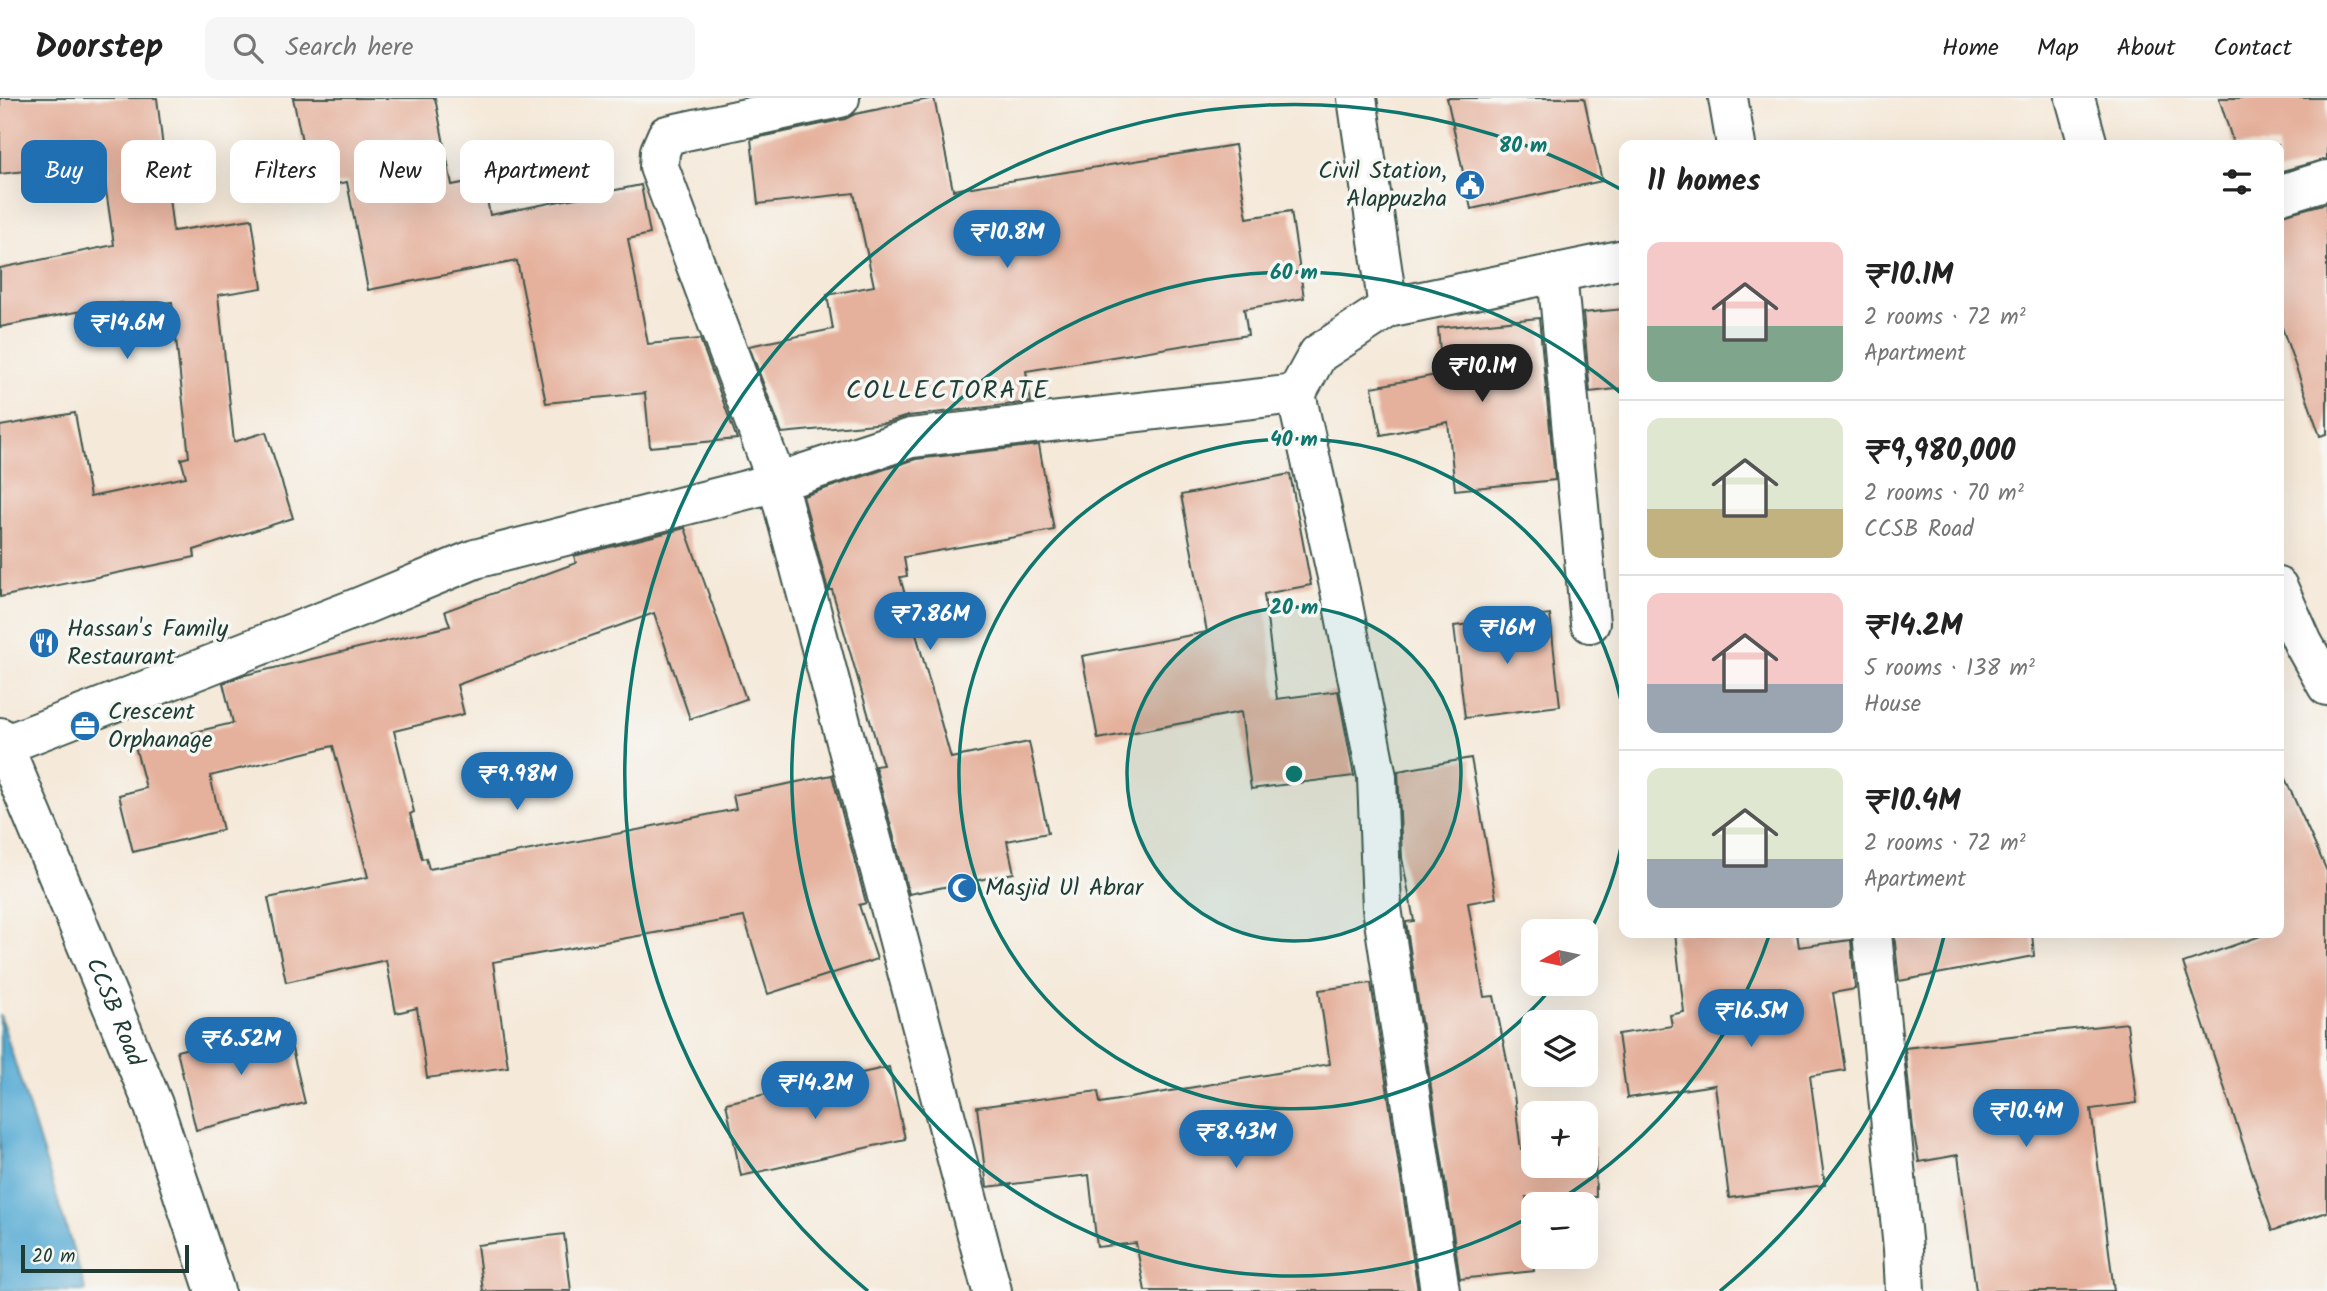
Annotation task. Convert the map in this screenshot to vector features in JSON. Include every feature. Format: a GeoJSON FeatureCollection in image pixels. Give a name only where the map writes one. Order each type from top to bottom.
{"type":"FeatureCollection","features":[{"type":"Feature","properties":{"kind":"street"},"geometry":{"type":"LineString","coordinates":[[840,98],[667,135],[660,151],[659,167],[777,482],[992,1291]]}},
{"type":"Feature","properties":{"kind":"street"},"geometry":{"type":"LineString","coordinates":[[1357,98],[1388,308]]}},
{"type":"Feature","properties":{"kind":"street"},"geometry":{"type":"LineString","coordinates":[[1728,98],[1735,140]]}},
{"type":"Feature","properties":{"kind":"street"},"geometry":{"type":"LineString","coordinates":[[2075,98],[2087,140]]}},
{"type":"Feature","properties":{"kind":"street"},"geometry":{"type":"LineString","coordinates":[[2284,193],[2327,180]]}},
{"type":"Feature","properties":{"kind":"street"},"geometry":{"type":"LineString","coordinates":[[1440,1291],[1382,908],[1377,777],[1340,590],[1296,394],[1318,354],[1388,308],[1619,260]]}},
{"type":"Feature","properties":{"kind":"street"},"geometry":{"type":"LineString","coordinates":[[1557,273],[1590,623]]}},
{"type":"Feature","properties":{"kind":"street"},"geometry":{"type":"LineString","coordinates":[[1,742],[359,607],[475,559],[777,482],[911,438],[1296,394]]}},
{"type":"Feature","properties":{"kind":"street"},"geometry":{"type":"LineString","coordinates":[[2284,600],[2303,643],[2327,685]]}},
{"type":"Feature","properties":{"kind":"street","name":"CCSB Road"},"geometry":{"type":"LineString","coordinates":[[1,742],[153,1104],[215,1291]]}},
{"type":"Feature","properties":{"kind":"street"},"geometry":{"type":"LineString","coordinates":[[1872,938],[1905,1291]]}},
{"type":"Feature","properties":{"kind":"water"},"geometry":{"type":"Polygon","coordinates":[[[0,1015],[86,1291],[0,1291],[0,1015]]]}},
{"type":"Feature","properties":{"kind":"building"},"geometry":{"type":"Polygon","coordinates":[[[0,98],[157,98],[162,140],[121,140],[121,203],[170,203],[173,231],[252,219],[262,288],[218,295],[234,442],[266,432],[293,518],[194,550],[195,557],[0,597],[0,426],[75,413],[90,497],[186,477],[181,459],[189,457],[172,302],[123,309],[122,303],[0,327],[0,268],[114,245],[107,197],[107,140],[21,140],[21,172],[0,174],[0,98]]]}},
{"type":"Feature","properties":{"kind":"building"},"geometry":{"type":"Polygon","coordinates":[[[293,98],[435,98],[443,140],[354,140],[354,203],[446,203],[446,154],[452,185],[460,183],[460,203],[488,203],[490,215],[550,203],[614,203],[614,190],[641,185],[650,234],[628,239],[648,344],[700,339],[737,439],[650,447],[645,393],[546,403],[517,261],[368,290],[347,182],[340,183],[340,140],[302,140],[293,98]]]}},
{"type":"Feature","properties":{"kind":"building"},"geometry":{"type":"Polygon","coordinates":[[[934,98],[953,190],[1235,145],[1247,218],[1291,211],[1304,298],[1244,309],[1248,335],[1026,371],[1031,402],[908,416],[885,423],[782,433],[749,346],[833,329],[827,295],[874,286],[854,193],[758,204],[751,139],[934,98]]]}},
{"type":"Feature","properties":{"kind":"building"},"geometry":{"type":"Polygon","coordinates":[[[1447,98],[1584,98],[1602,181],[1471,209],[1447,98]]]}},
{"type":"Feature","properties":{"kind":"building"},"geometry":{"type":"Polygon","coordinates":[[[2219,98],[2327,98],[2327,159],[2284,170],[2284,140],[2232,140],[2219,98]]]}},
{"type":"Feature","properties":{"kind":"building"},"geometry":{"type":"Polygon","coordinates":[[[2327,203],[2327,434],[2320,436],[2284,333],[2284,214],[2327,203]]]}},
{"type":"Feature","properties":{"kind":"building"},"geometry":{"type":"Polygon","coordinates":[[[1619,309],[1619,389],[1590,392],[1583,313],[1619,309]]]}},
{"type":"Feature","properties":{"kind":"building"},"geometry":{"type":"Polygon","coordinates":[[[1539,318],[1555,480],[1455,490],[1448,422],[1381,435],[1372,387],[1442,374],[1438,328],[1539,318]]]}},
{"type":"Feature","properties":{"kind":"building"},"geometry":{"type":"Polygon","coordinates":[[[1039,445],[1054,530],[904,557],[907,576],[900,577],[951,758],[1029,742],[1048,833],[1007,841],[1014,873],[909,894],[875,766],[883,765],[832,590],[828,590],[803,496],[916,459],[1039,445]]]}},
{"type":"Feature","properties":{"kind":"building"},"geometry":{"type":"Polygon","coordinates":[[[1290,474],[1311,585],[1264,594],[1277,699],[1338,691],[1354,776],[1251,789],[1241,712],[1098,739],[1082,656],[1207,632],[1181,495],[1290,474]]]}},
{"type":"Feature","properties":{"kind":"building"},"geometry":{"type":"Polygon","coordinates":[[[685,528],[746,699],[690,719],[654,613],[457,685],[464,714],[394,731],[414,812],[410,814],[422,859],[426,858],[429,869],[648,828],[736,809],[733,795],[832,775],[866,903],[859,905],[877,959],[768,994],[744,917],[493,962],[508,1067],[427,1078],[417,1008],[396,1013],[386,960],[286,982],[268,898],[368,877],[333,746],[210,776],[223,830],[133,852],[119,795],[146,788],[135,746],[233,723],[223,683],[241,676],[450,626],[445,611],[576,563],[574,556],[685,528]]]}},
{"type":"Feature","properties":{"kind":"building"},"geometry":{"type":"Polygon","coordinates":[[[1550,615],[1560,706],[1465,718],[1454,626],[1550,615]]]}},
{"type":"Feature","properties":{"kind":"building"},"geometry":{"type":"Polygon","coordinates":[[[1471,758],[1496,898],[1468,903],[1484,997],[1494,996],[1514,1095],[1521,1150],[1521,1178],[1596,1178],[1596,1192],[1521,1192],[1521,1269],[1534,1271],[1460,1279],[1406,922],[1414,921],[1402,858],[1398,771],[1471,758]]]}},
{"type":"Feature","properties":{"kind":"building"},"geometry":{"type":"Polygon","coordinates":[[[2284,776],[2327,871],[2327,1212],[2272,1231],[2183,963],[2255,938],[2284,938],[2284,776]]]}},
{"type":"Feature","properties":{"kind":"building"},"geometry":{"type":"Polygon","coordinates":[[[1676,938],[1798,938],[1799,947],[1851,940],[1855,989],[1833,993],[1845,1070],[1810,1076],[1825,1185],[1729,1198],[1715,1085],[1627,1098],[1618,1034],[1672,1026],[1670,1015],[1684,1012],[1676,938]]]}},
{"type":"Feature","properties":{"kind":"building"},"geometry":{"type":"Polygon","coordinates":[[[1894,938],[2032,938],[2034,956],[1899,981],[1894,938]]]}},
{"type":"Feature","properties":{"kind":"building"},"geometry":{"type":"Polygon","coordinates":[[[1371,983],[1418,1291],[1145,1291],[1136,1243],[1097,1247],[1089,1175],[987,1187],[977,1107],[1098,1091],[1100,1103],[1330,1064],[1319,990],[1371,983]]]}},
{"type":"Feature","properties":{"kind":"building"},"geometry":{"type":"Polygon","coordinates":[[[2127,1023],[2137,1103],[2091,1109],[2114,1291],[1976,1291],[1958,1155],[1919,1162],[1905,1048],[2127,1023]]]}},
{"type":"Feature","properties":{"kind":"building"},"geometry":{"type":"Polygon","coordinates":[[[286,1024],[305,1103],[196,1130],[177,1051],[286,1024]]]}},
{"type":"Feature","properties":{"kind":"building"},"geometry":{"type":"Polygon","coordinates":[[[889,1067],[905,1139],[741,1176],[726,1103],[889,1067]]]}},
{"type":"Feature","properties":{"kind":"building"},"geometry":{"type":"Polygon","coordinates":[[[564,1234],[571,1291],[483,1291],[477,1245],[564,1234]]]}},
{"type":"Feature","properties":{"kind":"place","name":"Civil Station, Alappuzha"},"geometry":{"type":"Point","coordinates":[1470,185]}},
{"type":"Feature","properties":{"kind":"place","name":"Hassan's Family Restaurant"},"geometry":{"type":"Point","coordinates":[44,643]}},
{"type":"Feature","properties":{"kind":"place","name":"Crescent Orphanage"},"geometry":{"type":"Point","coordinates":[85,726]}},
{"type":"Feature","properties":{"kind":"place","name":"Masjid Ul Abrar"},"geometry":{"type":"Point","coordinates":[962,888]}},
{"type":"Feature","properties":{"kind":"district","name":"COLLECTORATE"},"geometry":{"type":"Point","coordinates":[948,391]}}]}
